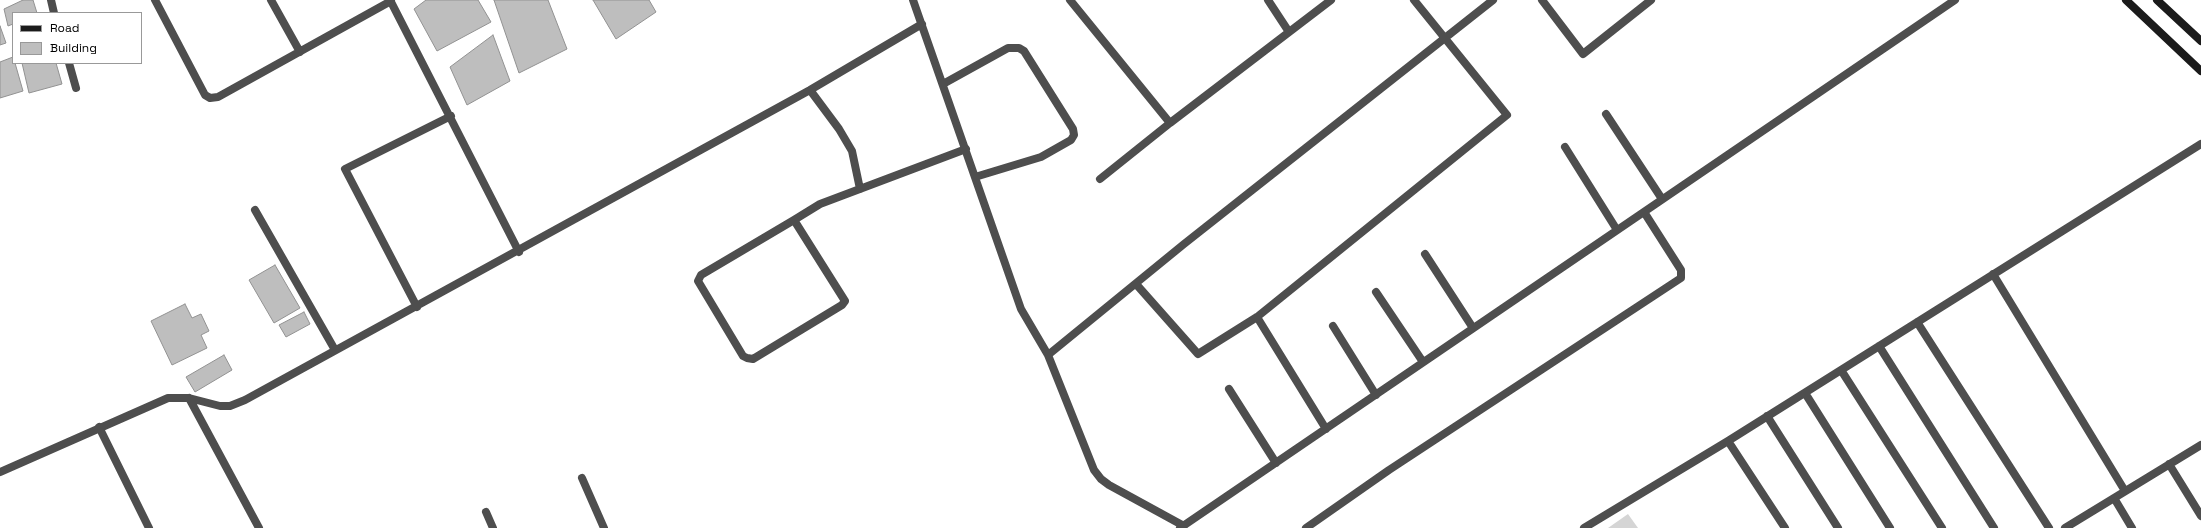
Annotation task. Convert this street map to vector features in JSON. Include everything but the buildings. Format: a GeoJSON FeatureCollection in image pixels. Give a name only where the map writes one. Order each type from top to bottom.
{"type":"FeatureCollection","features":[{"type":"Feature","properties":{"kind":"main road"},"geometry":{"type":"LineString","coordinates":[[2126,0],[2201,71]]}},
{"type":"Feature","properties":{"kind":"main road"},"geometry":{"type":"LineString","coordinates":[[2157,0],[2201,41]]}},
{"type":"Feature","properties":{"kind":"street"},"geometry":{"type":"LineString","coordinates":[[51,0],[54,12]]}},
{"type":"Feature","properties":{"kind":"street"},"geometry":{"type":"LineString","coordinates":[[155,0],[205,95],[210,98],[218,97],[391,1],[451,116],[519,252]]}},
{"type":"Feature","properties":{"kind":"street"},"geometry":{"type":"LineString","coordinates":[[271,0],[300,52]]}},
{"type":"Feature","properties":{"kind":"street"},"geometry":{"type":"LineString","coordinates":[[913,0],[1021,309],[1048,355],[1090,462],[1101,479],[1128,497],[1182,527],[1955,0]]}},
{"type":"Feature","properties":{"kind":"street"},"geometry":{"type":"LineString","coordinates":[[1070,0],[1170,123]]}},
{"type":"Feature","properties":{"kind":"street"},"geometry":{"type":"LineString","coordinates":[[1268,0],[1288,32]]}},
{"type":"Feature","properties":{"kind":"street"},"geometry":{"type":"LineString","coordinates":[[1100,179],[1170,123],[1331,0]]}},
{"type":"Feature","properties":{"kind":"street"},"geometry":{"type":"LineString","coordinates":[[1136,284],[1198,354],[1257,317],[1507,115],[1414,0]]}},
{"type":"Feature","properties":{"kind":"street"},"geometry":{"type":"LineString","coordinates":[[1048,355],[1445,40],[1493,0]]}},
{"type":"Feature","properties":{"kind":"street"},"geometry":{"type":"LineString","coordinates":[[1542,0],[1583,54],[1651,0]]}},
{"type":"Feature","properties":{"kind":"street"},"geometry":{"type":"LineString","coordinates":[[0,472],[156,401],[168,398],[189,398],[220,406],[230,406],[245,400],[335,350],[519,252],[810,90],[922,24]]}},
{"type":"Feature","properties":{"kind":"street"},"geometry":{"type":"LineString","coordinates":[[943,84],[1008,48],[1020,48],[1024,51],[1073,129],[1074,135],[1072,140],[1041,157],[975,177]]}},
{"type":"Feature","properties":{"kind":"street"},"geometry":{"type":"LineString","coordinates":[[69,64],[76,88]]}},
{"type":"Feature","properties":{"kind":"street"},"geometry":{"type":"LineString","coordinates":[[810,90],[839,129],[852,151],[860,189]]}},
{"type":"Feature","properties":{"kind":"street"},"geometry":{"type":"LineString","coordinates":[[1606,114],[1662,200]]}},
{"type":"Feature","properties":{"kind":"street"},"geometry":{"type":"LineString","coordinates":[[417,307],[344,169],[451,116]]}},
{"type":"Feature","properties":{"kind":"street"},"geometry":{"type":"LineString","coordinates":[[1584,528],[1728,441],[2201,144]]}},
{"type":"Feature","properties":{"kind":"street"},"geometry":{"type":"LineString","coordinates":[[1565,148],[1617,230]]}},
{"type":"Feature","properties":{"kind":"street"},"geometry":{"type":"LineString","coordinates":[[794,220],[845,301],[842,305],[752,359],[747,358],[743,356],[698,281],[701,275],[820,204],[966,149]]}},
{"type":"Feature","properties":{"kind":"street"},"geometry":{"type":"LineString","coordinates":[[255,210],[335,350]]}},
{"type":"Feature","properties":{"kind":"street"},"geometry":{"type":"LineString","coordinates":[[1306,528],[1389,470],[1677,281],[1682,274],[1681,270],[1644,212]]}},
{"type":"Feature","properties":{"kind":"street"},"geometry":{"type":"LineString","coordinates":[[1425,254],[1473,328]]}},
{"type":"Feature","properties":{"kind":"street"},"geometry":{"type":"LineString","coordinates":[[1993,274],[2125,491]]}},
{"type":"Feature","properties":{"kind":"street"},"geometry":{"type":"LineString","coordinates":[[1376,292],[1423,362]]}},
{"type":"Feature","properties":{"kind":"street"},"geometry":{"type":"LineString","coordinates":[[1257,317],[1326,429]]}},
{"type":"Feature","properties":{"kind":"street"},"geometry":{"type":"LineString","coordinates":[[1918,322],[2049,528]]}},
{"type":"Feature","properties":{"kind":"street"},"geometry":{"type":"LineString","coordinates":[[1333,326],[1376,395]]}},
{"type":"Feature","properties":{"kind":"street"},"geometry":{"type":"LineString","coordinates":[[1880,346],[1994,528]]}},
{"type":"Feature","properties":{"kind":"street"},"geometry":{"type":"LineString","coordinates":[[1841,370],[1942,528]]}},
{"type":"Feature","properties":{"kind":"street"},"geometry":{"type":"LineString","coordinates":[[1228,389],[1276,463]]}},
{"type":"Feature","properties":{"kind":"street"},"geometry":{"type":"LineString","coordinates":[[1805,393],[1890,528]]}},
{"type":"Feature","properties":{"kind":"street"},"geometry":{"type":"LineString","coordinates":[[189,398],[259,528]]}},
{"type":"Feature","properties":{"kind":"street"},"geometry":{"type":"LineString","coordinates":[[1768,416],[1838,528]]}},
{"type":"Feature","properties":{"kind":"street"},"geometry":{"type":"LineString","coordinates":[[99,427],[149,528]]}},
{"type":"Feature","properties":{"kind":"street"},"geometry":{"type":"LineString","coordinates":[[1728,441],[1785,528]]}},
{"type":"Feature","properties":{"kind":"street"},"geometry":{"type":"LineString","coordinates":[[2065,528],[2201,445]]}},
{"type":"Feature","properties":{"kind":"street"},"geometry":{"type":"LineString","coordinates":[[2169,464],[2201,516]]}},
{"type":"Feature","properties":{"kind":"street"},"geometry":{"type":"LineString","coordinates":[[582,478],[604,528]]}},
{"type":"Feature","properties":{"kind":"street"},"geometry":{"type":"LineString","coordinates":[[2114,498],[2132,528]]}},
{"type":"Feature","properties":{"kind":"street"},"geometry":{"type":"LineString","coordinates":[[486,512],[493,528]]}},
{"type":"Feature","properties":{"kind":"shaded area"},"geometry":{"type":"Polygon","coordinates":[[[1628,514],[1638,528],[1608,528],[1628,514]]]}}]}
